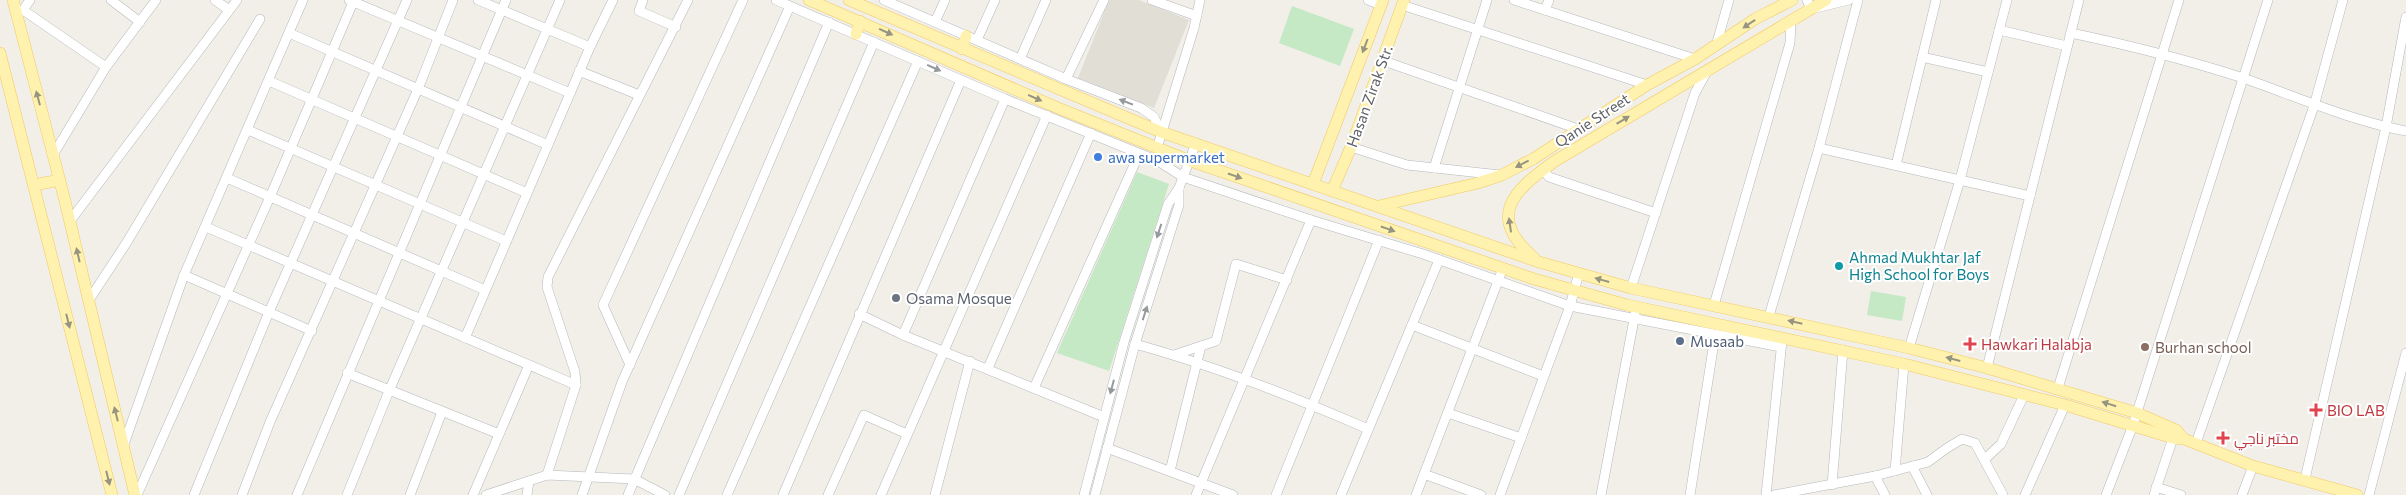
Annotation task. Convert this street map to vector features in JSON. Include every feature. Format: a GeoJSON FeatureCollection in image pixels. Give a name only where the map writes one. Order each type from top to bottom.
{"type":"FeatureCollection","features":[{"type":"Feature","properties":{"kind":"main road"},"geometry":{"type":"LineString","coordinates":[[13,0],[20,14],[136,495]]}},
{"type":"Feature","properties":{"kind":"main road"},"geometry":{"type":"LineString","coordinates":[[808,0],[860,21],[1053,114],[1158,148],[1188,160],[1575,291],[1782,342],[1843,350],[1904,364],[2065,405],[2133,425],[2178,435]]}},
{"type":"Feature","properties":{"kind":"main road"},"geometry":{"type":"LineString","coordinates":[[849,0],[1161,132],[1539,262],[1632,288],[1769,316],[1909,348],[2058,388],[2137,413],[2178,435],[2253,466],[2305,479],[2339,492],[2357,495]]}},
{"type":"Feature","properties":{"kind":"main road","name":"Qanie Street"},"geometry":{"type":"LineString","coordinates":[[1378,207],[1478,184],[1502,175],[1548,149],[1647,85],[1695,59],[1755,19],[1792,0]]}},
{"type":"Feature","properties":{"kind":"main road","name":"Qanie Street"},"geometry":{"type":"LineString","coordinates":[[1539,262],[1512,236],[1508,220],[1511,202],[1525,183],[1555,162],[1708,68],[1791,21],[1809,4],[1826,0]]}},
{"type":"Feature","properties":{"kind":"main road","name":"Hasan Zirak Str."},"geometry":{"type":"LineString","coordinates":[[1313,184],[1382,2]]}},
{"type":"Feature","properties":{"kind":"main road","name":"Hasan Zirak Str."},"geometry":{"type":"LineString","coordinates":[[1332,191],[1351,147],[1403,3]]}},
{"type":"Feature","properties":{"kind":"main road"},"geometry":{"type":"LineString","coordinates":[[856,34],[860,21]]}},
{"type":"Feature","properties":{"kind":"main road"},"geometry":{"type":"LineString","coordinates":[[962,49],[972,38]]}},
{"type":"Feature","properties":{"kind":"main road"},"geometry":{"type":"LineString","coordinates":[[0,53],[112,495]]}},
{"type":"Feature","properties":{"kind":"main road"},"geometry":{"type":"LineString","coordinates":[[1548,149],[1555,162]]}},
{"type":"Feature","properties":{"kind":"main road"},"geometry":{"type":"LineString","coordinates":[[34,185],[60,180]]}},
{"type":"Feature","properties":{"kind":"street"},"geometry":{"type":"LineString","coordinates":[[30,0],[20,14],[106,67]]}},
{"type":"Feature","properties":{"kind":"street"},"geometry":{"type":"LineString","coordinates":[[112,0],[140,22]]}},
{"type":"Feature","properties":{"kind":"street"},"geometry":{"type":"LineString","coordinates":[[53,155],[106,67],[156,0]]}},
{"type":"Feature","properties":{"kind":"street"},"geometry":{"type":"LineString","coordinates":[[215,0],[229,10]]}},
{"type":"Feature","properties":{"kind":"street"},"geometry":{"type":"LineString","coordinates":[[70,220],[237,0]]}},
{"type":"Feature","properties":{"kind":"street"},"geometry":{"type":"LineString","coordinates":[[124,444],[184,275],[228,178],[303,0]]}},
{"type":"Feature","properties":{"kind":"street"},"geometry":{"type":"LineString","coordinates":[[194,495],[312,214],[407,0]]}},
{"type":"Feature","properties":{"kind":"street"},"geometry":{"type":"LineString","coordinates":[[242,495],[270,422],[377,184],[418,89],[453,0]]}},
{"type":"Feature","properties":{"kind":"street"},"geometry":{"type":"LineString","coordinates":[[478,0],[590,47]]}},
{"type":"Feature","properties":{"kind":"street"},"geometry":{"type":"LineString","coordinates":[[297,495],[346,373],[506,0]]}},
{"type":"Feature","properties":{"kind":"street"},"geometry":{"type":"LineString","coordinates":[[347,495],[389,391],[560,0]]}},
{"type":"Feature","properties":{"kind":"street"},"geometry":{"type":"LineString","coordinates":[[465,338],[579,71],[612,0]]}},
{"type":"Feature","properties":{"kind":"street"},"geometry":{"type":"LineString","coordinates":[[643,0],[639,11],[676,27]]}},
{"type":"Feature","properties":{"kind":"street"},"geometry":{"type":"LineString","coordinates":[[547,475],[576,385],[576,372],[547,282],[639,94],[676,27],[688,0]]}},
{"type":"Feature","properties":{"kind":"street"},"geometry":{"type":"LineString","coordinates":[[630,365],[603,305],[743,0]]}},
{"type":"Feature","properties":{"kind":"street"},"geometry":{"type":"LineString","coordinates":[[776,0],[1005,99],[1053,114],[1091,133],[1158,161],[1183,176],[1311,220],[1379,240],[1570,306],[1715,336],[1782,342],[1766,495]]}},
{"type":"Feature","properties":{"kind":"street"},"geometry":{"type":"LineString","coordinates":[[935,22],[944,0]]}},
{"type":"Feature","properties":{"kind":"street"},"geometry":{"type":"LineString","coordinates":[[972,38],[995,0]]}},
{"type":"Feature","properties":{"kind":"street"},"geometry":{"type":"LineString","coordinates":[[1020,59],[1046,0]]}},
{"type":"Feature","properties":{"kind":"street"},"geometry":{"type":"LineString","coordinates":[[1066,78],[1104,0]]}},
{"type":"Feature","properties":{"kind":"street"},"geometry":{"type":"LineString","coordinates":[[1152,0],[1197,16]]}},
{"type":"Feature","properties":{"kind":"street"},"geometry":{"type":"LineString","coordinates":[[1158,148],[1200,0]]}},
{"type":"Feature","properties":{"kind":"street"},"geometry":{"type":"LineString","coordinates":[[1368,0],[1382,2]]}},
{"type":"Feature","properties":{"kind":"street"},"geometry":{"type":"LineString","coordinates":[[1434,168],[1487,0]]}},
{"type":"Feature","properties":{"kind":"street"},"geometry":{"type":"LineString","coordinates":[[1514,0],[1695,59]]}},
{"type":"Feature","properties":{"kind":"street"},"geometry":{"type":"LineString","coordinates":[[1545,10],[1548,0]]}},
{"type":"Feature","properties":{"kind":"street"},"geometry":{"type":"LineString","coordinates":[[1716,46],[1728,0]]}},
{"type":"Feature","properties":{"kind":"street"},"geometry":{"type":"LineString","coordinates":[[1809,4],[1849,0]]}},
{"type":"Feature","properties":{"kind":"street"},"geometry":{"type":"LineString","coordinates":[[1769,316],[1819,148],[1858,0]]}},
{"type":"Feature","properties":{"kind":"street"},"geometry":{"type":"LineString","coordinates":[[1896,165],[1936,0]]}},
{"type":"Feature","properties":{"kind":"street"},"geometry":{"type":"LineString","coordinates":[[1909,348],[1960,180],[2006,0]]}},
{"type":"Feature","properties":{"kind":"street"},"geometry":{"type":"LineString","coordinates":[[1987,368],[2079,0]]}},
{"type":"Feature","properties":{"kind":"street"},"geometry":{"type":"LineString","coordinates":[[2058,388],[2179,0]]}},
{"type":"Feature","properties":{"kind":"street"},"geometry":{"type":"LineString","coordinates":[[2106,495],[2137,413],[2268,0]]}},
{"type":"Feature","properties":{"kind":"street"},"geometry":{"type":"LineString","coordinates":[[2196,443],[2314,106],[2343,0]]}},
{"type":"Feature","properties":{"kind":"street"},"geometry":{"type":"LineString","coordinates":[[136,495],[270,197],[333,51],[352,1],[570,93]]}},
{"type":"Feature","properties":{"kind":"street"},"geometry":{"type":"LineString","coordinates":[[889,1],[1020,59],[1146,110],[1154,117],[1161,132]]}},
{"type":"Feature","properties":{"kind":"street"},"geometry":{"type":"LineString","coordinates":[[1403,3],[1476,30],[1647,85]]}},
{"type":"Feature","properties":{"kind":"street"},"geometry":{"type":"LineString","coordinates":[[582,495],[630,365],[790,6]]}},
{"type":"Feature","properties":{"kind":"street"},"geometry":{"type":"LineString","coordinates":[[2305,479],[2386,127],[2406,17]]}},
{"type":"Feature","properties":{"kind":"street"},"geometry":{"type":"LineString","coordinates":[[89,300],[127,242],[260,19]]}},
{"type":"Feature","properties":{"kind":"street"},"geometry":{"type":"LineString","coordinates":[[1714,305],[1790,42],[1791,21]]}},
{"type":"Feature","properties":{"kind":"street"},"geometry":{"type":"LineString","coordinates":[[628,495],[829,22]]}},
{"type":"Feature","properties":{"kind":"street"},"geometry":{"type":"LineString","coordinates":[[1999,30],[2067,46]]}},
{"type":"Feature","properties":{"kind":"street"},"geometry":{"type":"LineString","coordinates":[[289,33],[548,145]]}},
{"type":"Feature","properties":{"kind":"street"},"geometry":{"type":"LineString","coordinates":[[2071,33],[2162,53],[2242,78],[2314,106],[2406,131]]}},
{"type":"Feature","properties":{"kind":"street"},"geometry":{"type":"LineString","coordinates":[[678,495],[874,42]]}},
{"type":"Feature","properties":{"kind":"street"},"geometry":{"type":"LineString","coordinates":[[1922,57],[1988,72]]}},
{"type":"Feature","properties":{"kind":"street"},"geometry":{"type":"LineString","coordinates":[[1381,60],[1578,129]]}},
{"type":"Feature","properties":{"kind":"street"},"geometry":{"type":"LineString","coordinates":[[728,495],[918,61]]}},
{"type":"Feature","properties":{"kind":"street"},"geometry":{"type":"LineString","coordinates":[[1632,288],[1695,93],[1708,68]]}},
{"type":"Feature","properties":{"kind":"street"},"geometry":{"type":"LineString","coordinates":[[579,71],[639,94]]}},
{"type":"Feature","properties":{"kind":"street"},"geometry":{"type":"LineString","coordinates":[[783,495],[859,314],[961,80]]}},
{"type":"Feature","properties":{"kind":"street"},"geometry":{"type":"LineString","coordinates":[[269,81],[527,193]]}},
{"type":"Feature","properties":{"kind":"street"},"geometry":{"type":"LineString","coordinates":[[903,335],[1005,99]]}},
{"type":"Feature","properties":{"kind":"street"},"geometry":{"type":"LineString","coordinates":[[881,495],[944,350],[1053,114]]}},
{"type":"Feature","properties":{"kind":"street"},"geometry":{"type":"LineString","coordinates":[[248,130],[506,241]]}},
{"type":"Feature","properties":{"kind":"street"},"geometry":{"type":"LineString","coordinates":[[988,368],[1091,133]]}},
{"type":"Feature","properties":{"kind":"street"},"geometry":{"type":"LineString","coordinates":[[1084,495],[1124,342],[1165,213],[1168,204],[1179,188],[1196,143]]}},
{"type":"Feature","properties":{"kind":"street"},"geometry":{"type":"LineString","coordinates":[[1351,147],[1383,159],[1434,168],[1502,175]]}},
{"type":"Feature","properties":{"kind":"street"},"geometry":{"type":"LineString","coordinates":[[1819,148],[2030,196]]}},
{"type":"Feature","properties":{"kind":"street"},"geometry":{"type":"LineString","coordinates":[[1034,388],[1139,154]]}},
{"type":"Feature","properties":{"kind":"street"},"geometry":{"type":"LineString","coordinates":[[1543,170],[1549,177],[1656,213]]}},
{"type":"Feature","properties":{"kind":"street"},"geometry":{"type":"LineString","coordinates":[[228,178],[485,290]]}},
{"type":"Feature","properties":{"kind":"street"},"geometry":{"type":"LineString","coordinates":[[1094,495],[1134,344],[1179,205],[1179,188]]}},
{"type":"Feature","properties":{"kind":"street"},"geometry":{"type":"LineString","coordinates":[[1196,495],[1311,220]]}},
{"type":"Feature","properties":{"kind":"street"},"geometry":{"type":"LineString","coordinates":[[206,227],[292,262],[420,320],[576,385]]}},
{"type":"Feature","properties":{"kind":"street"},"geometry":{"type":"LineString","coordinates":[[1276,495],[1379,240]]}},
{"type":"Feature","properties":{"kind":"street"},"geometry":{"type":"LineString","coordinates":[[1341,495],[1439,260]]}},
{"type":"Feature","properties":{"kind":"street"},"geometry":{"type":"LineString","coordinates":[[1174,355],[1216,341],[1236,264],[1287,280]]}},
{"type":"Feature","properties":{"kind":"street"},"geometry":{"type":"LineString","coordinates":[[1416,495],[1503,268]]}},
{"type":"Feature","properties":{"kind":"street"},"geometry":{"type":"LineString","coordinates":[[1500,495],[1570,306],[1579,273]]}},
{"type":"Feature","properties":{"kind":"street"},"geometry":{"type":"LineString","coordinates":[[184,275],[312,331]]}},
{"type":"Feature","properties":{"kind":"street"},"geometry":{"type":"LineString","coordinates":[[1601,495],[1636,307]]}},
{"type":"Feature","properties":{"kind":"street"},"geometry":{"type":"LineString","coordinates":[[859,314],[903,335],[944,350],[1104,417]]}},
{"type":"Feature","properties":{"kind":"street"},"geometry":{"type":"LineString","coordinates":[[1412,325],[1543,376]]}},
{"type":"Feature","properties":{"kind":"street"},"geometry":{"type":"LineString","coordinates":[[1690,495],[1715,336]]}},
{"type":"Feature","properties":{"kind":"street"},"geometry":{"type":"LineString","coordinates":[[1134,344],[1198,362],[1312,405],[1368,429]]}},
{"type":"Feature","properties":{"kind":"street"},"geometry":{"type":"LineString","coordinates":[[1170,471],[1201,346]]}},
{"type":"Feature","properties":{"kind":"street"},"geometry":{"type":"LineString","coordinates":[[1832,485],[1843,350]]}},
{"type":"Feature","properties":{"kind":"street"},"geometry":{"type":"LineString","coordinates":[[2369,495],[2406,354]]}},
{"type":"Feature","properties":{"kind":"street"},"geometry":{"type":"LineString","coordinates":[[935,495],[970,361]]}},
{"type":"Feature","properties":{"kind":"street"},"geometry":{"type":"LineString","coordinates":[[1895,471],[1904,364]]}},
{"type":"Feature","properties":{"kind":"street"},"geometry":{"type":"LineString","coordinates":[[473,495],[529,365]]}},
{"type":"Feature","properties":{"kind":"street"},"geometry":{"type":"LineString","coordinates":[[346,373],[499,434]]}},
{"type":"Feature","properties":{"kind":"street"},"geometry":{"type":"LineString","coordinates":[[1984,459],[2001,444],[2024,395]]}},
{"type":"Feature","properties":{"kind":"street"},"geometry":{"type":"LineString","coordinates":[[2025,495],[2065,405]]}},
{"type":"Feature","properties":{"kind":"street"},"geometry":{"type":"LineString","coordinates":[[410,495],[442,412]]}},
{"type":"Feature","properties":{"kind":"street"},"geometry":{"type":"LineString","coordinates":[[1448,413],[1521,438]]}},
{"type":"Feature","properties":{"kind":"street"},"geometry":{"type":"LineString","coordinates":[[828,495],[864,415],[907,434]]}},
{"type":"Feature","properties":{"kind":"street"},"geometry":{"type":"LineString","coordinates":[[2178,435],[2155,491],[2181,495]]}},
{"type":"Feature","properties":{"kind":"street"},"geometry":{"type":"LineString","coordinates":[[1774,495],[1812,492],[1832,485],[1928,462],[1962,439],[1974,443],[2003,495]]}},
{"type":"Feature","properties":{"kind":"street"},"geometry":{"type":"LineString","coordinates":[[1107,448],[1233,495]]}},
{"type":"Feature","properties":{"kind":"street"},"geometry":{"type":"LineString","coordinates":[[1912,466],[1926,495]]}},
{"type":"Feature","properties":{"kind":"street"},"geometry":{"type":"LineString","coordinates":[[2242,495],[2253,466]]}},
{"type":"Feature","properties":{"kind":"street"},"geometry":{"type":"LineString","coordinates":[[1424,474],[1481,495]]}},
{"type":"Feature","properties":{"kind":"street"},"geometry":{"type":"LineString","coordinates":[[486,495],[547,475],[634,479],[665,495]]}},
{"type":"Feature","properties":{"kind":"street"},"geometry":{"type":"LineString","coordinates":[[1875,476],[1885,495]]}},
{"type":"Feature","properties":{"kind":"street"},"geometry":{"type":"LineString","coordinates":[[527,495],[529,482]]}},
{"type":"Feature","properties":{"kind":"shaded area"},"geometry":{"type":"Polygon","coordinates":[[[1109,0],[1139,0],[1189,20],[1154,108],[1078,78],[1109,0]]]}},
{"type":"Feature","properties":{"kind":"green space"},"geometry":{"type":"Polygon","coordinates":[[[1292,6],[1354,29],[1340,66],[1279,43],[1292,6]]]}},
{"type":"Feature","properties":{"kind":"green space"},"geometry":{"type":"Polygon","coordinates":[[[1137,172],[1169,184],[1109,371],[1057,353],[1137,172]]]}},
{"type":"Feature","properties":{"kind":"green space"},"geometry":{"type":"Polygon","coordinates":[[[1871,291],[1906,297],[1902,321],[1867,315],[1871,291]]]}},
{"type":"Feature","properties":{"kind":"place","name":"awa supermarket"},"geometry":{"type":"Point","coordinates":[1098,157]}},
{"type":"Feature","properties":{"kind":"place","name":"Ahmad Mukhtar Jaf High School for Boys"},"geometry":{"type":"Point","coordinates":[1839,266]}},
{"type":"Feature","properties":{"kind":"place","name":"Osama Mosque"},"geometry":{"type":"Point","coordinates":[896,298]}},
{"type":"Feature","properties":{"kind":"place","name":"Musaab"},"geometry":{"type":"Point","coordinates":[1680,341]}},
{"type":"Feature","properties":{"kind":"place","name":"Hawkari Halabja"},"geometry":{"type":"Point","coordinates":[1970,344]}},
{"type":"Feature","properties":{"kind":"place","name":"Burhan school"},"geometry":{"type":"Point","coordinates":[2145,347]}},
{"type":"Feature","properties":{"kind":"place","name":"BIO LAB"},"geometry":{"type":"Point","coordinates":[2316,410]}},
{"type":"Feature","properties":{"kind":"place","name":"مختبر ناجي"},"geometry":{"type":"Point","coordinates":[2223,438]}}]}
